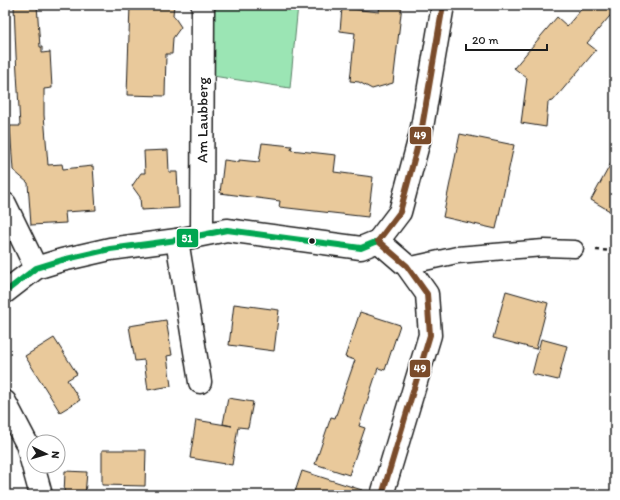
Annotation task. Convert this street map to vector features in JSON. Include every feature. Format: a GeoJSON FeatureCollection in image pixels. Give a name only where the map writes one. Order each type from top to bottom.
{"type":"FeatureCollection","features":[{"type":"Feature","properties":{"kind":"street","name":"Am Laubberg"},"geometry":{"type":"LineString","coordinates":[[202,234],[204,5]]}},
{"type":"Feature","properties":{"kind":"street"},"geometry":{"type":"LineString","coordinates":[[5,292],[36,268],[62,260],[110,249],[177,240],[227,230],[361,248],[378,241],[400,212],[402,205],[421,133],[443,5]]}},
{"type":"Feature","properties":{"kind":"street"},"geometry":{"type":"LineString","coordinates":[[7,210],[36,268]]}},
{"type":"Feature","properties":{"kind":"street"},"geometry":{"type":"LineString","coordinates":[[177,240],[200,382]]}},
{"type":"Feature","properties":{"kind":"street"},"geometry":{"type":"LineString","coordinates":[[378,241],[407,266],[427,294],[430,335],[382,495]]}},
{"type":"Feature","properties":{"kind":"street"},"geometry":{"type":"LineString","coordinates":[[5,402],[27,444],[41,495]]}},
{"type":"Feature","properties":{"kind":"lane"},"geometry":{"type":"LineString","coordinates":[[407,266],[457,255],[544,248],[575,249]]}},
{"type":"Feature","properties":{"kind":"green space"},"geometry":{"type":"Polygon","coordinates":[[[213,5],[298,5],[290,88],[213,76],[213,5]]]}},
{"type":"Feature","properties":{"kind":"building"},"geometry":{"type":"Polygon","coordinates":[[[37,5],[40,47],[42,47],[42,53],[50,52],[52,88],[44,89],[44,115],[48,165],[62,164],[63,169],[93,166],[96,210],[65,212],[66,223],[31,225],[28,183],[13,170],[10,126],[20,126],[14,6],[37,5]]]}},
{"type":"Feature","properties":{"kind":"building"},"geometry":{"type":"Polygon","coordinates":[[[130,5],[174,5],[173,15],[181,27],[173,38],[172,54],[166,54],[165,96],[127,95],[130,5]]]}},
{"type":"Feature","properties":{"kind":"building"},"geometry":{"type":"Polygon","coordinates":[[[380,5],[402,5],[393,83],[372,89],[359,82],[350,81],[355,33],[340,31],[342,8],[379,12],[380,5]]]}},
{"type":"Feature","properties":{"kind":"building"},"geometry":{"type":"Polygon","coordinates":[[[585,5],[615,5],[615,10],[587,43],[596,50],[553,101],[548,102],[546,127],[521,123],[527,78],[514,68],[557,17],[567,26],[585,5]]]}},
{"type":"Feature","properties":{"kind":"building"},"geometry":{"type":"Polygon","coordinates":[[[460,134],[514,145],[496,229],[443,217],[460,134]]]}},
{"type":"Feature","properties":{"kind":"building"},"geometry":{"type":"Polygon","coordinates":[[[262,143],[292,146],[291,150],[336,155],[334,172],[373,177],[368,217],[279,207],[280,201],[220,193],[224,160],[259,162],[262,143]]]}},
{"type":"Feature","properties":{"kind":"building"},"geometry":{"type":"Polygon","coordinates":[[[168,150],[169,172],[177,172],[179,208],[141,210],[140,197],[132,186],[141,173],[145,173],[144,151],[168,150]]]}},
{"type":"Feature","properties":{"kind":"building"},"geometry":{"type":"Polygon","coordinates":[[[615,156],[615,214],[591,200],[615,156]]]}},
{"type":"Feature","properties":{"kind":"building"},"geometry":{"type":"Polygon","coordinates":[[[506,291],[548,303],[536,349],[493,338],[506,291]]]}},
{"type":"Feature","properties":{"kind":"building"},"geometry":{"type":"Polygon","coordinates":[[[234,304],[279,310],[274,351],[229,345],[234,304]]]}},
{"type":"Feature","properties":{"kind":"building"},"geometry":{"type":"Polygon","coordinates":[[[360,312],[400,325],[385,370],[378,368],[359,426],[365,428],[349,475],[315,464],[331,417],[335,418],[355,360],[345,357],[360,312]]]}},
{"type":"Feature","properties":{"kind":"building"},"geometry":{"type":"Polygon","coordinates":[[[166,320],[172,355],[167,356],[171,386],[148,390],[144,360],[135,361],[129,326],[166,320]]]}},
{"type":"Feature","properties":{"kind":"building"},"geometry":{"type":"Polygon","coordinates":[[[54,338],[77,374],[67,380],[80,400],[60,412],[25,356],[54,338]]]}},
{"type":"Feature","properties":{"kind":"building"},"geometry":{"type":"Polygon","coordinates":[[[541,339],[567,346],[558,380],[532,374],[541,339]]]}},
{"type":"Feature","properties":{"kind":"building"},"geometry":{"type":"Polygon","coordinates":[[[228,398],[253,402],[248,428],[238,427],[232,465],[190,458],[196,420],[232,426],[223,424],[228,398]]]}},
{"type":"Feature","properties":{"kind":"building"},"geometry":{"type":"Polygon","coordinates":[[[102,450],[146,450],[145,486],[102,485],[102,450]]]}},
{"type":"Feature","properties":{"kind":"building"},"geometry":{"type":"Polygon","coordinates":[[[66,471],[87,472],[85,495],[64,495],[66,471]]]}},
{"type":"Feature","properties":{"kind":"building"},"geometry":{"type":"Polygon","coordinates":[[[302,471],[362,490],[361,495],[294,495],[302,471]]]}},
{"type":"Feature","properties":{"kind":"transit line","name":"49"},"geometry":{"type":"LineString","coordinates":[[382,495],[430,335],[427,294],[407,266],[378,241],[400,212],[421,133],[443,5]]}},
{"type":"Feature","properties":{"kind":"transit line","name":"51"},"geometry":{"type":"LineString","coordinates":[[5,292],[36,268],[62,260],[110,249],[177,240],[227,230],[361,248],[378,241]]}}]}
